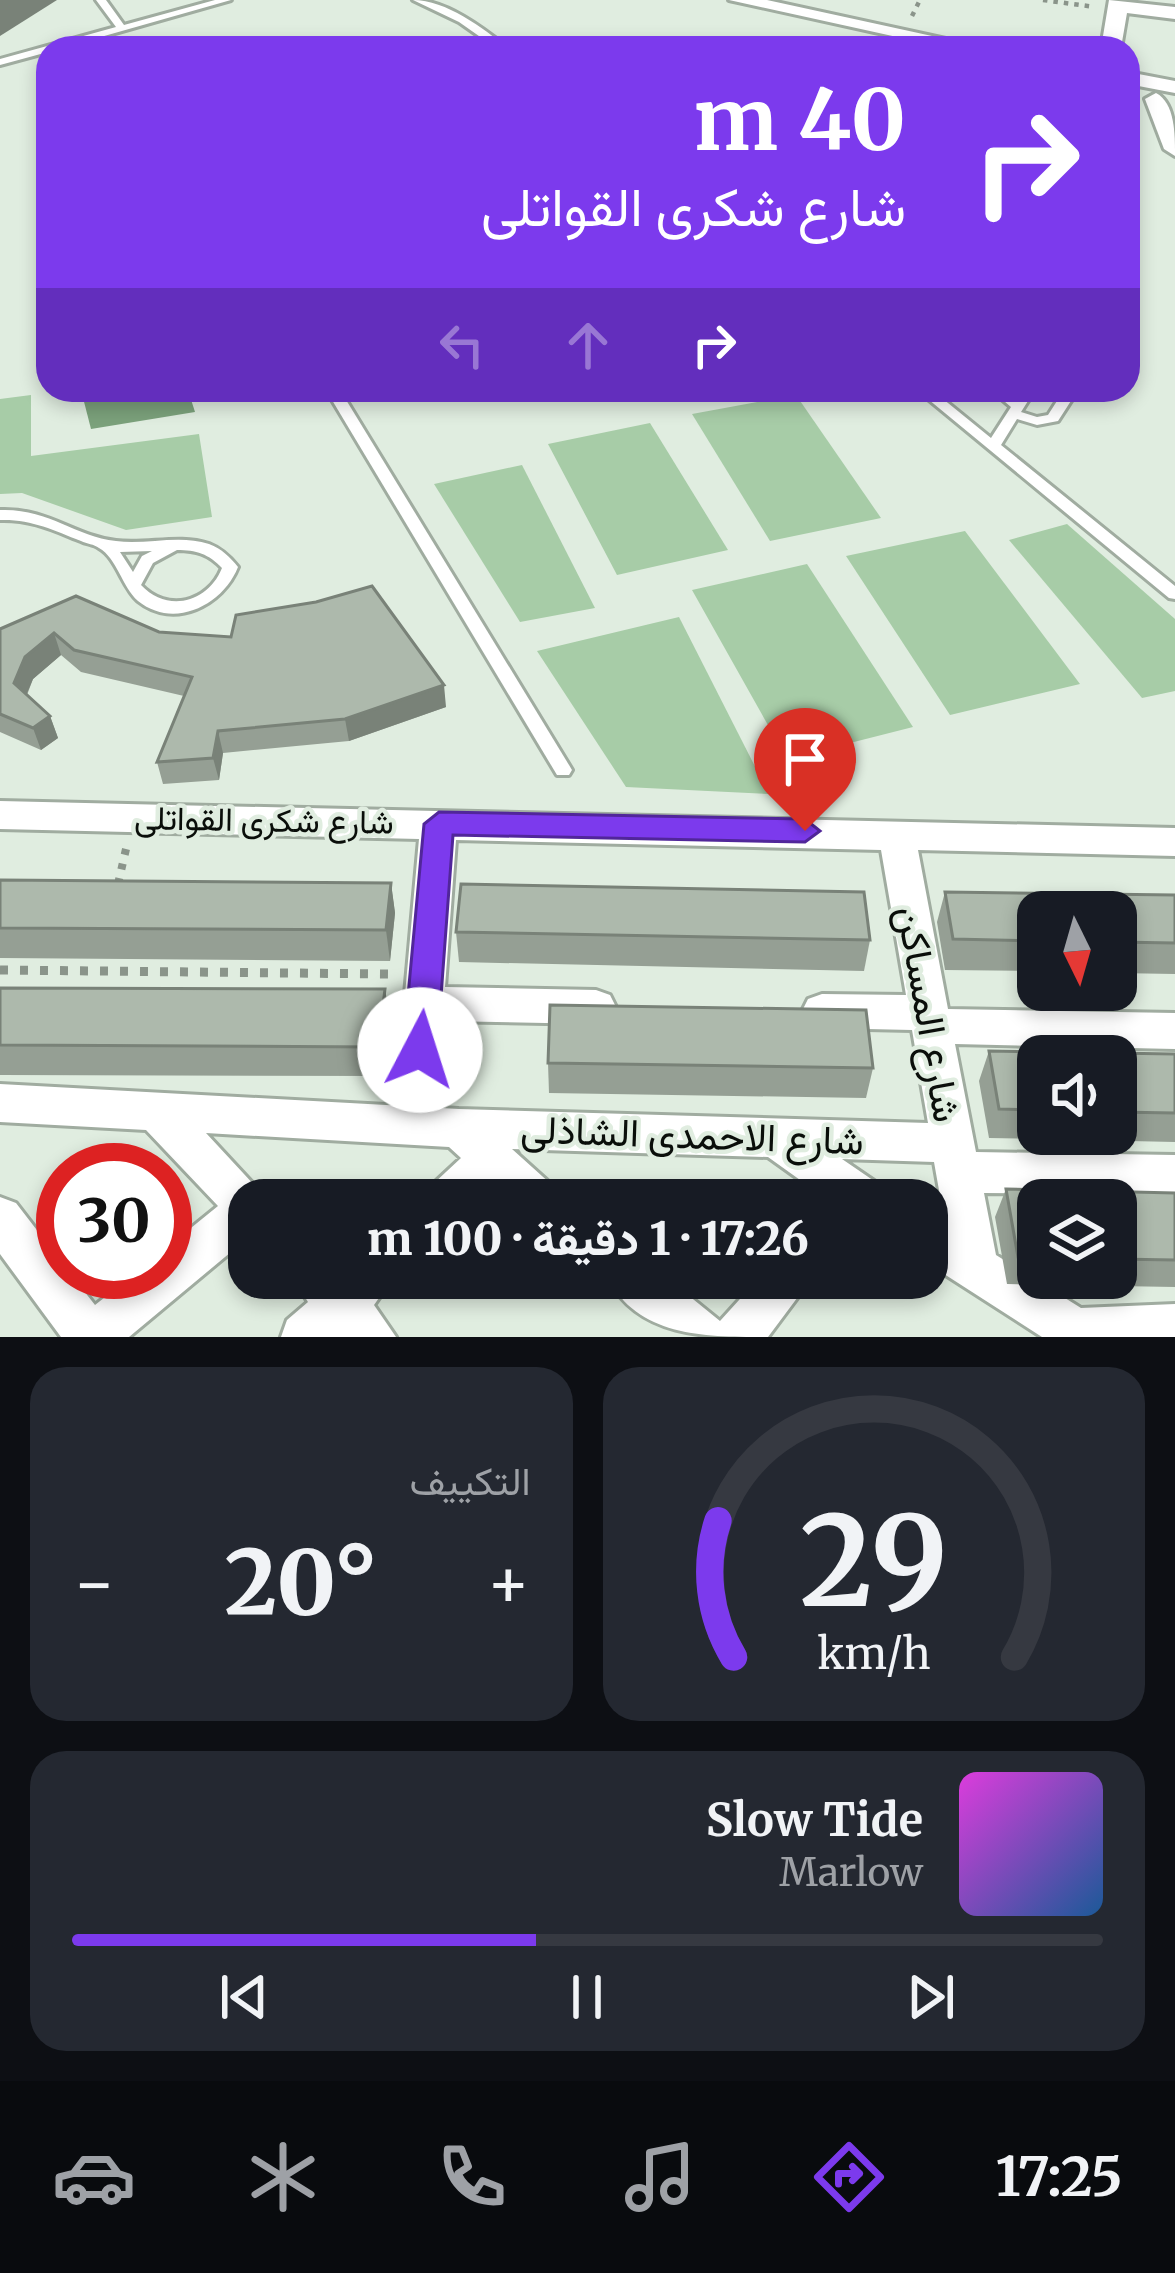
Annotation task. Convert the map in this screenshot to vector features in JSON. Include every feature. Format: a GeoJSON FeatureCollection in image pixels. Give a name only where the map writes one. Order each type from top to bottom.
{"type":"FeatureCollection","features":[{"type":"Feature","properties":{"kind":"street"},"geometry":{"type":"LineString","coordinates":[[739,0],[918,36]]}},
{"type":"Feature","properties":{"kind":"street"},"geometry":{"type":"LineString","coordinates":[[1113,36],[1118,5],[1175,13]]}},
{"type":"Feature","properties":{"kind":"street"},"geometry":{"type":"LineString","coordinates":[[1165,93],[1173,140]]}},
{"type":"Feature","properties":{"kind":"street","name":"شارع شكرى القواتلى"},"geometry":{"type":"LineString","coordinates":[[0,814],[1175,842]]}},
{"type":"Feature","properties":{"kind":"street"},"geometry":{"type":"LineString","coordinates":[[420,1050],[439,824]]}},
{"type":"Feature","properties":{"kind":"street","name":"شارع المساكن"},"geometry":{"type":"LineString","coordinates":[[896,832],[975,1266]]}},
{"type":"Feature","properties":{"kind":"street"},"geometry":{"type":"LineString","coordinates":[[425,989],[631,1008]]}},
{"type":"Feature","properties":{"kind":"street"},"geometry":{"type":"LineString","coordinates":[[792,1011],[1175,1031]]}},
{"type":"Feature","properties":{"kind":"street","name":"شارع الاحمدى الشاذلى"},"geometry":{"type":"LineString","coordinates":[[0,1103],[473,1144],[776,1138],[1175,1175]]}},
{"type":"Feature","properties":{"kind":"street"},"geometry":{"type":"LineString","coordinates":[[160,1115],[228,1187]]}},
{"type":"Feature","properties":{"kind":"street"},"geometry":{"type":"LineString","coordinates":[[776,1138],[832,1179]]}},
{"type":"Feature","properties":{"kind":"street"},"geometry":{"type":"LineString","coordinates":[[457,1179],[473,1144],[512,1179]]}},
{"type":"Feature","properties":{"kind":"street"},"geometry":{"type":"LineString","coordinates":[[3,1230],[92,1337],[228,1226]]}},
{"type":"Feature","properties":{"kind":"street"},"geometry":{"type":"LineString","coordinates":[[948,1250],[1068,1334],[1175,1328]]}},
{"type":"Feature","properties":{"kind":"street"},"geometry":{"type":"LineString","coordinates":[[657,1299],[703,1337]]}},
{"type":"Feature","properties":{"kind":"street"},"geometry":{"type":"LineString","coordinates":[[737,1337],[770,1299]]}},
{"type":"Feature","properties":{"kind":"street"},"geometry":{"type":"LineString","coordinates":[[304,1337],[350,1300]]}},
{"type":"Feature","properties":{"kind":"lane"},"geometry":{"type":"LineString","coordinates":[[101,0],[119,25]]}},
{"type":"Feature","properties":{"kind":"lane"},"geometry":{"type":"LineString","coordinates":[[84,36],[226,0]]}},
{"type":"Feature","properties":{"kind":"lane"},"geometry":{"type":"LineString","coordinates":[[418,0],[485,36]]}},
{"type":"Feature","properties":{"kind":"lane"},"geometry":{"type":"LineString","coordinates":[[0,62],[36,51]]}},
{"type":"Feature","properties":{"kind":"lane"},"geometry":{"type":"LineString","coordinates":[[340,402],[563,770]]}},
{"type":"Feature","properties":{"kind":"lane"},"geometry":{"type":"LineString","coordinates":[[939,402],[1175,594]]}},
{"type":"Feature","properties":{"kind":"lane"},"geometry":{"type":"LineString","coordinates":[[1009,402],[1036,421],[1053,418],[1063,402]]}},
{"type":"Feature","properties":{"kind":"lane"},"geometry":{"type":"LineString","coordinates":[[993,446],[1021,402]]}},
{"type":"Feature","properties":{"kind":"lane"},"geometry":{"type":"LineString","coordinates":[[0,515],[50,520],[107,545],[202,546],[221,553],[230,567],[226,584],[210,598],[186,606],[161,606],[142,597],[107,545]]}},
{"type":"Feature","properties":{"kind":"lane"},"geometry":{"type":"LineString","coordinates":[[135,582],[147,560],[177,546]]}},
{"type":"Feature","properties":{"kind":"path"},"geometry":{"type":"LineString","coordinates":[[1042,0],[1118,5]]}},
{"type":"Feature","properties":{"kind":"path"},"geometry":{"type":"LineString","coordinates":[[135,818],[115,894],[137,894]]}},
{"type":"Feature","properties":{"kind":"path"},"geometry":{"type":"LineString","coordinates":[[0,970],[425,989]]}},
{"type":"Feature","properties":{"kind":"path"},"geometry":{"type":"LineString","coordinates":[[91,986],[94,971]]}},
{"type":"Feature","properties":{"kind":"shaded area"},"geometry":{"type":"Polygon","coordinates":[[[31,395],[31,456],[199,434],[212,517],[126,530],[22,493],[0,494],[0,399],[31,395]]]}},
{"type":"Feature","properties":{"kind":"shaded area"},"geometry":{"type":"Polygon","coordinates":[[[84,402],[192,402],[195,412],[91,429],[84,402]]]}},
{"type":"Feature","properties":{"kind":"shaded area"},"geometry":{"type":"Polygon","coordinates":[[[758,402],[801,402],[881,518],[770,541],[692,414],[758,402]]]}},
{"type":"Feature","properties":{"kind":"shaded area"},"geometry":{"type":"Polygon","coordinates":[[[650,423],[728,550],[617,575],[548,444],[650,423]]]}},
{"type":"Feature","properties":{"kind":"shaded area"},"geometry":{"type":"Polygon","coordinates":[[[522,465],[595,608],[520,622],[434,484],[522,465]]]}},
{"type":"Feature","properties":{"kind":"shaded area"},"geometry":{"type":"Polygon","coordinates":[[[1067,524],[1175,619],[1175,691],[1142,698],[1009,540],[1067,524]]]}},
{"type":"Feature","properties":{"kind":"shaded area"},"geometry":{"type":"Polygon","coordinates":[[[965,531],[1080,684],[950,715],[846,556],[965,531]]]}},
{"type":"Feature","properties":{"kind":"shaded area"},"geometry":{"type":"Polygon","coordinates":[[[807,564],[913,727],[787,759],[692,590],[807,564]]]}},
{"type":"Feature","properties":{"kind":"shaded area"},"geometry":{"type":"Polygon","coordinates":[[[679,617],[769,794],[626,787],[537,651],[679,617]]]}},
{"type":"Feature","properties":{"kind":"building"},"geometry":{"type":"Polygon","coordinates":[[[372,586],[444,685],[345,719],[218,731],[213,758],[157,762],[192,677],[74,650],[54,633],[25,657],[14,683],[50,716],[33,728],[0,714],[0,629],[76,596],[159,632],[231,637],[236,615],[316,602],[372,586]]]}},
{"type":"Feature","properties":{"kind":"building"},"geometry":{"type":"Polygon","coordinates":[[[0,880],[391,883],[386,930],[0,928],[0,880]]]}},
{"type":"Feature","properties":{"kind":"building"},"geometry":{"type":"Polygon","coordinates":[[[461,884],[864,892],[870,940],[456,932],[461,884]]]}},
{"type":"Feature","properties":{"kind":"building"},"geometry":{"type":"Polygon","coordinates":[[[945,892],[1017,893],[1017,941],[953,939],[945,892]]]}},
{"type":"Feature","properties":{"kind":"building"},"geometry":{"type":"Polygon","coordinates":[[[1137,895],[1175,895],[1175,943],[1137,942],[1137,895]]]}},
{"type":"Feature","properties":{"kind":"building"},"geometry":{"type":"Polygon","coordinates":[[[0,988],[385,989],[378,1047],[0,1045],[0,988]]]}},
{"type":"Feature","properties":{"kind":"building"},"geometry":{"type":"Polygon","coordinates":[[[550,1005],[866,1010],[873,1068],[548,1063],[550,1005]]]}},
{"type":"Feature","properties":{"kind":"building"},"geometry":{"type":"Polygon","coordinates":[[[989,1051],[1017,1051],[1017,1109],[999,1109],[989,1051]]]}},
{"type":"Feature","properties":{"kind":"building"},"geometry":{"type":"Polygon","coordinates":[[[1137,1053],[1175,1054],[1175,1113],[1137,1112],[1137,1053]]]}},
{"type":"Feature","properties":{"kind":"building"},"geometry":{"type":"Polygon","coordinates":[[[1006,1189],[1017,1189],[1017,1251],[1006,1189]]]}},
{"type":"Feature","properties":{"kind":"building"},"geometry":{"type":"Polygon","coordinates":[[[1137,1192],[1175,1193],[1175,1260],[1137,1259],[1137,1192]]]}},
{"type":"Feature","properties":{"kind":"route"},"geometry":{"type":"LineString","coordinates":[[420,1050],[439,824],[805,831]]}}]}
